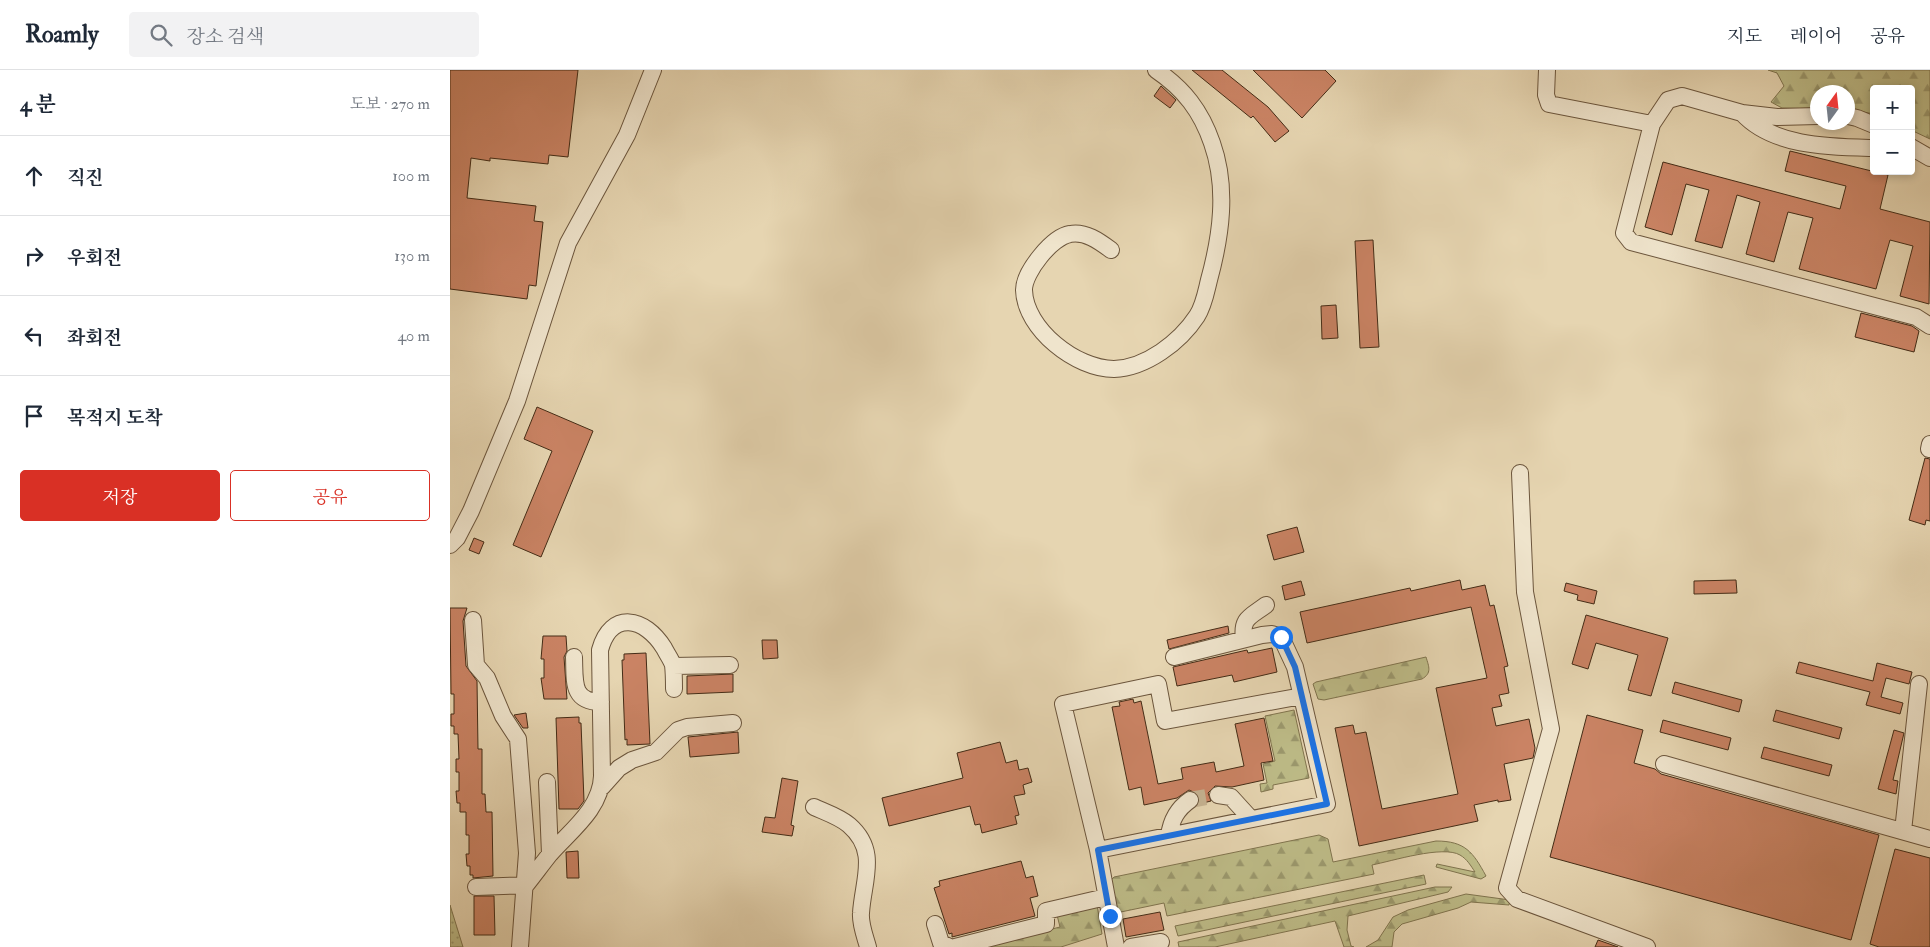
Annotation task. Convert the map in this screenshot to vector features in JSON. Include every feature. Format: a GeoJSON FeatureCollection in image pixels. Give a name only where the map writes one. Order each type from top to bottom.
{"type":"FeatureCollection","features":[{"type":"Feature","properties":{"kind":"street"},"geometry":{"type":"LineString","coordinates":[[450,545],[457,538],[471,511],[517,401],[568,243],[627,135],[654,70]]}},
{"type":"Feature","properties":{"kind":"street"},"geometry":{"type":"LineString","coordinates":[[1111,250],[1090,237],[1071,234],[1064,236],[1032,267],[1025,282],[1024,291],[1029,310],[1042,332],[1051,341],[1075,357],[1103,368],[1113,369],[1140,363],[1167,348],[1198,315],[1215,257],[1220,228],[1222,195],[1218,165],[1205,124],[1186,94],[1156,70]]}},
{"type":"Feature","properties":{"kind":"street"},"geometry":{"type":"LineString","coordinates":[[1547,70],[1546,95],[1549,104],[1652,124]]}},
{"type":"Feature","properties":{"kind":"street"},"geometry":{"type":"LineString","coordinates":[[1810,116],[1777,117],[1742,113],[1682,96],[1668,100],[1652,124],[1624,233],[1631,242],[1916,317],[1930,326]]}},
{"type":"Feature","properties":{"kind":"street"},"geometry":{"type":"LineString","coordinates":[[1742,113],[1754,126],[1779,137],[1830,146],[1870,148]]}},
{"type":"Feature","properties":{"kind":"street"},"geometry":{"type":"LineString","coordinates":[[1855,118],[1870,124]]}},
{"type":"Feature","properties":{"kind":"street"},"geometry":{"type":"LineString","coordinates":[[1915,149],[1930,158]]}},
{"type":"Feature","properties":{"kind":"street"},"geometry":{"type":"LineString","coordinates":[[1520,472],[1525,592],[1550,729],[1507,888],[1517,900],[1647,947]]}},
{"type":"Feature","properties":{"kind":"street"},"geometry":{"type":"LineString","coordinates":[[1244,640],[1242,627],[1246,620],[1266,605]]}},
{"type":"Feature","properties":{"kind":"street"},"geometry":{"type":"LineString","coordinates":[[473,620],[476,665],[486,678],[503,716],[518,739],[527,853],[520,947]]}},
{"type":"Feature","properties":{"kind":"street"},"geometry":{"type":"LineString","coordinates":[[602,787],[600,650],[604,637],[610,629],[621,623],[637,623],[650,630],[660,641],[673,666],[674,689]]}},
{"type":"Feature","properties":{"kind":"street"},"geometry":{"type":"LineString","coordinates":[[1098,850],[1327,804],[1295,667],[1281,637],[1272,634],[1174,657]]}},
{"type":"Feature","properties":{"kind":"street"},"geometry":{"type":"LineString","coordinates":[[574,657],[576,691],[583,698],[591,702],[601,702]]}},
{"type":"Feature","properties":{"kind":"street"},"geometry":{"type":"LineString","coordinates":[[673,666],[730,665]]}},
{"type":"Feature","properties":{"kind":"street"},"geometry":{"type":"LineString","coordinates":[[1116,947],[1098,850],[1063,704],[1158,684],[1165,721],[1302,696]]}},
{"type":"Feature","properties":{"kind":"street"},"geometry":{"type":"LineString","coordinates":[[1903,831],[1919,684]]}},
{"type":"Feature","properties":{"kind":"street"},"geometry":{"type":"LineString","coordinates":[[476,887],[526,885],[550,854],[578,824],[596,800],[602,787],[620,768],[632,760],[656,752],[678,730],[687,727],[733,723]]}},
{"type":"Feature","properties":{"kind":"street"},"geometry":{"type":"LineString","coordinates":[[1664,764],[1930,839]]}},
{"type":"Feature","properties":{"kind":"street"},"geometry":{"type":"LineString","coordinates":[[547,782],[550,854]]}},
{"type":"Feature","properties":{"kind":"street"},"geometry":{"type":"LineString","coordinates":[[1218,795],[1231,797],[1251,819]]}},
{"type":"Feature","properties":{"kind":"street"},"geometry":{"type":"LineString","coordinates":[[1169,836],[1173,818],[1182,805],[1190,800]]}},
{"type":"Feature","properties":{"kind":"street"},"geometry":{"type":"LineString","coordinates":[[814,807],[848,824],[861,838],[866,851],[868,872],[861,912],[868,947]]}},
{"type":"Feature","properties":{"kind":"street"},"geometry":{"type":"LineString","coordinates":[[955,947],[1046,924],[1046,911],[1106,897]]}},
{"type":"Feature","properties":{"kind":"street"},"geometry":{"type":"LineString","coordinates":[[935,924],[941,943],[950,947]]}},
{"type":"Feature","properties":{"kind":"street"},"geometry":{"type":"LineString","coordinates":[[1131,947],[1161,942]]}},
{"type":"Feature","properties":{"kind":"green space"},"geometry":{"type":"Polygon","coordinates":[[[1768,70],[1930,70],[1930,139],[1915,132],[1915,85],[1870,85],[1870,113],[1855,110],[1855,85],[1810,85],[1810,109],[1782,108],[1771,102],[1784,86],[1777,73],[1768,70]]]}},
{"type":"Feature","properties":{"kind":"green space"},"geometry":{"type":"Polygon","coordinates":[[[1426,657],[1429,667],[1427,674],[1422,679],[1324,700],[1318,699],[1313,684],[1316,682],[1426,657]]]}},
{"type":"Feature","properties":{"kind":"green space"},"geometry":{"type":"Polygon","coordinates":[[[1294,710],[1309,778],[1273,785],[1273,789],[1261,792],[1260,784],[1267,783],[1263,764],[1275,761],[1265,716],[1294,710]]]}},
{"type":"Feature","properties":{"kind":"green space"},"geometry":{"type":"Polygon","coordinates":[[[1319,835],[1328,839],[1333,862],[1436,841],[1454,843],[1472,854],[1486,876],[1481,879],[1436,867],[1437,864],[1475,872],[1460,855],[1452,852],[1430,853],[1372,865],[1374,874],[1167,916],[1164,903],[1116,913],[1111,880],[1114,877],[1319,835]]]}},
{"type":"Feature","properties":{"kind":"green space"},"geometry":{"type":"Polygon","coordinates":[[[1424,875],[1426,884],[1178,936],[1175,926],[1424,875]]]}},
{"type":"Feature","properties":{"kind":"green space"},"geometry":{"type":"Polygon","coordinates":[[[1435,887],[1452,887],[1448,892],[1348,916],[1347,930],[1351,946],[1354,947],[1344,947],[1335,921],[1215,947],[1179,947],[1178,942],[1435,887]]]}},
{"type":"Feature","properties":{"kind":"green space"},"geometry":{"type":"Polygon","coordinates":[[[1466,894],[1510,900],[1509,905],[1471,902],[1458,908],[1402,924],[1394,932],[1392,947],[1366,947],[1378,940],[1393,917],[1408,910],[1466,894]]]}},
{"type":"Feature","properties":{"kind":"green space"},"geometry":{"type":"Polygon","coordinates":[[[450,905],[463,947],[450,947],[450,905]]]}},
{"type":"Feature","properties":{"kind":"green space"},"geometry":{"type":"Polygon","coordinates":[[[1097,905],[1102,934],[1061,947],[981,947],[1060,927],[1057,915],[1097,905]]]}},
{"type":"Feature","properties":{"kind":"building"},"geometry":{"type":"Polygon","coordinates":[[[450,70],[578,70],[568,157],[549,155],[548,164],[490,158],[490,161],[471,158],[467,198],[536,206],[534,221],[543,222],[536,286],[529,285],[527,299],[450,289],[450,70]]]}},
{"type":"Feature","properties":{"kind":"building"},"geometry":{"type":"Polygon","coordinates":[[[1192,70],[1222,70],[1268,107],[1289,131],[1275,142],[1253,116],[1251,118],[1192,70]]]}},
{"type":"Feature","properties":{"kind":"building"},"geometry":{"type":"Polygon","coordinates":[[[1253,70],[1325,70],[1336,81],[1302,118],[1253,70]]]}},
{"type":"Feature","properties":{"kind":"building"},"geometry":{"type":"Polygon","coordinates":[[[1161,86],[1176,100],[1170,108],[1154,96],[1161,86]]]}},
{"type":"Feature","properties":{"kind":"building"},"geometry":{"type":"Polygon","coordinates":[[[1790,151],[1870,171],[1870,175],[1888,175],[1880,209],[1930,222],[1929,304],[1900,296],[1913,246],[1890,240],[1876,289],[1799,269],[1813,218],[1788,212],[1774,262],[1746,254],[1760,202],[1737,195],[1722,248],[1695,241],[1709,190],[1686,184],[1672,235],[1645,227],[1663,162],[1840,209],[1846,186],[1785,171],[1790,151]]]}},
{"type":"Feature","properties":{"kind":"building"},"geometry":{"type":"Polygon","coordinates":[[[1373,240],[1379,347],[1360,348],[1355,241],[1373,240]]]}},
{"type":"Feature","properties":{"kind":"building"},"geometry":{"type":"Polygon","coordinates":[[[1336,305],[1338,338],[1322,339],[1321,306],[1336,305]]]}},
{"type":"Feature","properties":{"kind":"building"},"geometry":{"type":"Polygon","coordinates":[[[1861,313],[1912,326],[1919,331],[1914,352],[1855,337],[1861,313]]]}},
{"type":"Feature","properties":{"kind":"building"},"geometry":{"type":"Polygon","coordinates":[[[537,407],[593,431],[541,557],[513,545],[552,451],[524,439],[537,407]]]}},
{"type":"Feature","properties":{"kind":"building"},"geometry":{"type":"Polygon","coordinates":[[[1925,458],[1930,459],[1930,521],[1926,520],[1925,525],[1909,520],[1925,458]]]}},
{"type":"Feature","properties":{"kind":"building"},"geometry":{"type":"Polygon","coordinates":[[[1297,527],[1304,552],[1274,560],[1267,535],[1297,527]]]}},
{"type":"Feature","properties":{"kind":"building"},"geometry":{"type":"Polygon","coordinates":[[[474,538],[484,542],[479,554],[469,550],[474,538]]]}},
{"type":"Feature","properties":{"kind":"building"},"geometry":{"type":"Polygon","coordinates":[[[1460,580],[1462,590],[1485,585],[1490,606],[1494,605],[1508,666],[1504,667],[1509,693],[1499,695],[1502,706],[1492,708],[1496,726],[1529,719],[1535,748],[1533,758],[1504,764],[1511,800],[1498,802],[1498,800],[1474,805],[1478,821],[1359,846],[1335,728],[1353,725],[1355,734],[1366,732],[1382,809],[1458,794],[1436,688],[1487,678],[1471,607],[1307,643],[1300,612],[1410,588],[1411,591],[1460,580]]]}},
{"type":"Feature","properties":{"kind":"building"},"geometry":{"type":"Polygon","coordinates":[[[1736,580],[1737,593],[1694,594],[1694,581],[1736,580]]]}},
{"type":"Feature","properties":{"kind":"building"},"geometry":{"type":"Polygon","coordinates":[[[1301,581],[1305,595],[1285,600],[1282,586],[1301,581]]]}},
{"type":"Feature","properties":{"kind":"building"},"geometry":{"type":"Polygon","coordinates":[[[1566,583],[1597,591],[1594,604],[1577,600],[1578,595],[1564,591],[1566,583]]]}},
{"type":"Feature","properties":{"kind":"building"},"geometry":{"type":"Polygon","coordinates":[[[450,608],[467,608],[463,621],[466,666],[477,681],[478,749],[482,749],[482,794],[485,794],[486,812],[492,812],[493,876],[473,878],[473,875],[470,875],[470,866],[467,866],[466,854],[469,854],[469,835],[466,835],[466,812],[460,812],[460,803],[457,803],[456,791],[459,791],[459,772],[456,772],[456,759],[459,759],[458,734],[454,734],[454,726],[451,726],[451,714],[454,714],[454,694],[451,694],[450,608]]]}},
{"type":"Feature","properties":{"kind":"building"},"geometry":{"type":"Polygon","coordinates":[[[1586,615],[1668,638],[1651,696],[1628,690],[1638,655],[1596,643],[1588,669],[1572,664],[1586,615]]]}},
{"type":"Feature","properties":{"kind":"building"},"geometry":{"type":"Polygon","coordinates":[[[1228,626],[1229,633],[1169,649],[1167,640],[1228,626]]]}},
{"type":"Feature","properties":{"kind":"building"},"geometry":{"type":"Polygon","coordinates":[[[543,636],[566,636],[567,651],[564,657],[567,699],[544,699],[541,678],[544,678],[544,659],[541,659],[543,636]]]}},
{"type":"Feature","properties":{"kind":"building"},"geometry":{"type":"Polygon","coordinates":[[[762,640],[777,640],[778,658],[763,659],[762,640]]]}},
{"type":"Feature","properties":{"kind":"building"},"geometry":{"type":"Polygon","coordinates":[[[1272,648],[1277,672],[1234,682],[1232,675],[1177,686],[1173,667],[1247,650],[1248,653],[1272,648]]]}},
{"type":"Feature","properties":{"kind":"building"},"geometry":{"type":"Polygon","coordinates":[[[646,653],[650,744],[627,745],[627,739],[625,740],[622,660],[624,660],[624,654],[646,653]]]}},
{"type":"Feature","properties":{"kind":"building"},"geometry":{"type":"Polygon","coordinates":[[[1799,662],[1873,681],[1877,663],[1912,672],[1909,684],[1886,678],[1881,697],[1903,703],[1900,714],[1866,705],[1870,692],[1796,673],[1799,662]]]}},
{"type":"Feature","properties":{"kind":"building"},"geometry":{"type":"Polygon","coordinates":[[[733,674],[733,692],[687,694],[687,676],[733,674]]]}},
{"type":"Feature","properties":{"kind":"building"},"geometry":{"type":"Polygon","coordinates":[[[1675,682],[1742,700],[1739,712],[1672,693],[1675,682]]]}},
{"type":"Feature","properties":{"kind":"building"},"geometry":{"type":"Polygon","coordinates":[[[1133,699],[1134,703],[1141,701],[1158,784],[1183,779],[1181,768],[1214,762],[1216,772],[1244,766],[1235,724],[1264,718],[1273,761],[1261,763],[1264,780],[1232,787],[1215,786],[1208,793],[1211,801],[1199,804],[1198,794],[1189,790],[1177,798],[1144,805],[1141,787],[1129,790],[1112,707],[1120,706],[1119,702],[1133,699]]]}},
{"type":"Feature","properties":{"kind":"building"},"geometry":{"type":"Polygon","coordinates":[[[1776,710],[1842,728],[1839,739],[1773,721],[1776,710]]]}},
{"type":"Feature","properties":{"kind":"building"},"geometry":{"type":"Polygon","coordinates":[[[526,713],[528,728],[523,728],[514,715],[526,713]]]}},
{"type":"Feature","properties":{"kind":"building"},"geometry":{"type":"Polygon","coordinates":[[[1587,715],[1643,730],[1634,763],[1655,769],[1661,774],[1879,835],[1851,940],[1550,857],[1587,715]]]}},
{"type":"Feature","properties":{"kind":"building"},"geometry":{"type":"Polygon","coordinates":[[[579,717],[579,723],[581,723],[584,801],[578,809],[559,809],[556,718],[579,717]]]}},
{"type":"Feature","properties":{"kind":"building"},"geometry":{"type":"Polygon","coordinates":[[[1663,720],[1731,738],[1728,750],[1660,732],[1663,720]]]}},
{"type":"Feature","properties":{"kind":"building"},"geometry":{"type":"Polygon","coordinates":[[[1894,730],[1904,733],[1893,780],[1898,781],[1896,794],[1878,789],[1894,730]]]}},
{"type":"Feature","properties":{"kind":"building"},"geometry":{"type":"Polygon","coordinates":[[[738,732],[739,753],[690,757],[688,737],[738,732]]]}},
{"type":"Feature","properties":{"kind":"building"},"geometry":{"type":"Polygon","coordinates":[[[1000,742],[1006,763],[1017,760],[1019,770],[1028,768],[1032,782],[1023,785],[1025,794],[1014,796],[1019,815],[1015,816],[1017,824],[982,833],[980,824],[975,825],[970,806],[889,826],[882,798],[963,778],[957,753],[1000,742]]]}},
{"type":"Feature","properties":{"kind":"building"},"geometry":{"type":"Polygon","coordinates":[[[1764,747],[1832,765],[1829,776],[1761,758],[1764,747]]]}},
{"type":"Feature","properties":{"kind":"building"},"geometry":{"type":"Polygon","coordinates":[[[782,778],[798,781],[791,825],[794,826],[792,836],[762,832],[765,817],[775,818],[782,778]]]}},
{"type":"Feature","properties":{"kind":"building"},"geometry":{"type":"Polygon","coordinates":[[[1895,849],[1930,858],[1930,947],[1879,947],[1870,944],[1895,849]]]}},
{"type":"Feature","properties":{"kind":"building"},"geometry":{"type":"Polygon","coordinates":[[[578,851],[579,878],[567,878],[566,852],[578,851]]]}},
{"type":"Feature","properties":{"kind":"building"},"geometry":{"type":"Polygon","coordinates":[[[1021,861],[1026,878],[1033,876],[1038,896],[1030,898],[1035,916],[952,937],[952,933],[949,934],[934,888],[940,886],[939,881],[1021,861]]]}},
{"type":"Feature","properties":{"kind":"building"},"geometry":{"type":"Polygon","coordinates":[[[474,896],[494,896],[495,935],[474,935],[474,896]]]}},
{"type":"Feature","properties":{"kind":"building"},"geometry":{"type":"Polygon","coordinates":[[[1160,912],[1164,930],[1126,937],[1123,919],[1160,912]]]}},
{"type":"Feature","properties":{"kind":"building"},"geometry":{"type":"Polygon","coordinates":[[[1598,940],[1618,947],[1595,947],[1598,940]]]}},
{"type":"Feature","properties":{"kind":"tunnel"},"geometry":{"type":"LineString","coordinates":[[1190,800],[1218,795]]}},
{"type":"Feature","properties":{"kind":"route"},"geometry":{"type":"LineString","coordinates":[[1110,916],[1098,850],[1327,804],[1295,667],[1281,637]]}}]}
